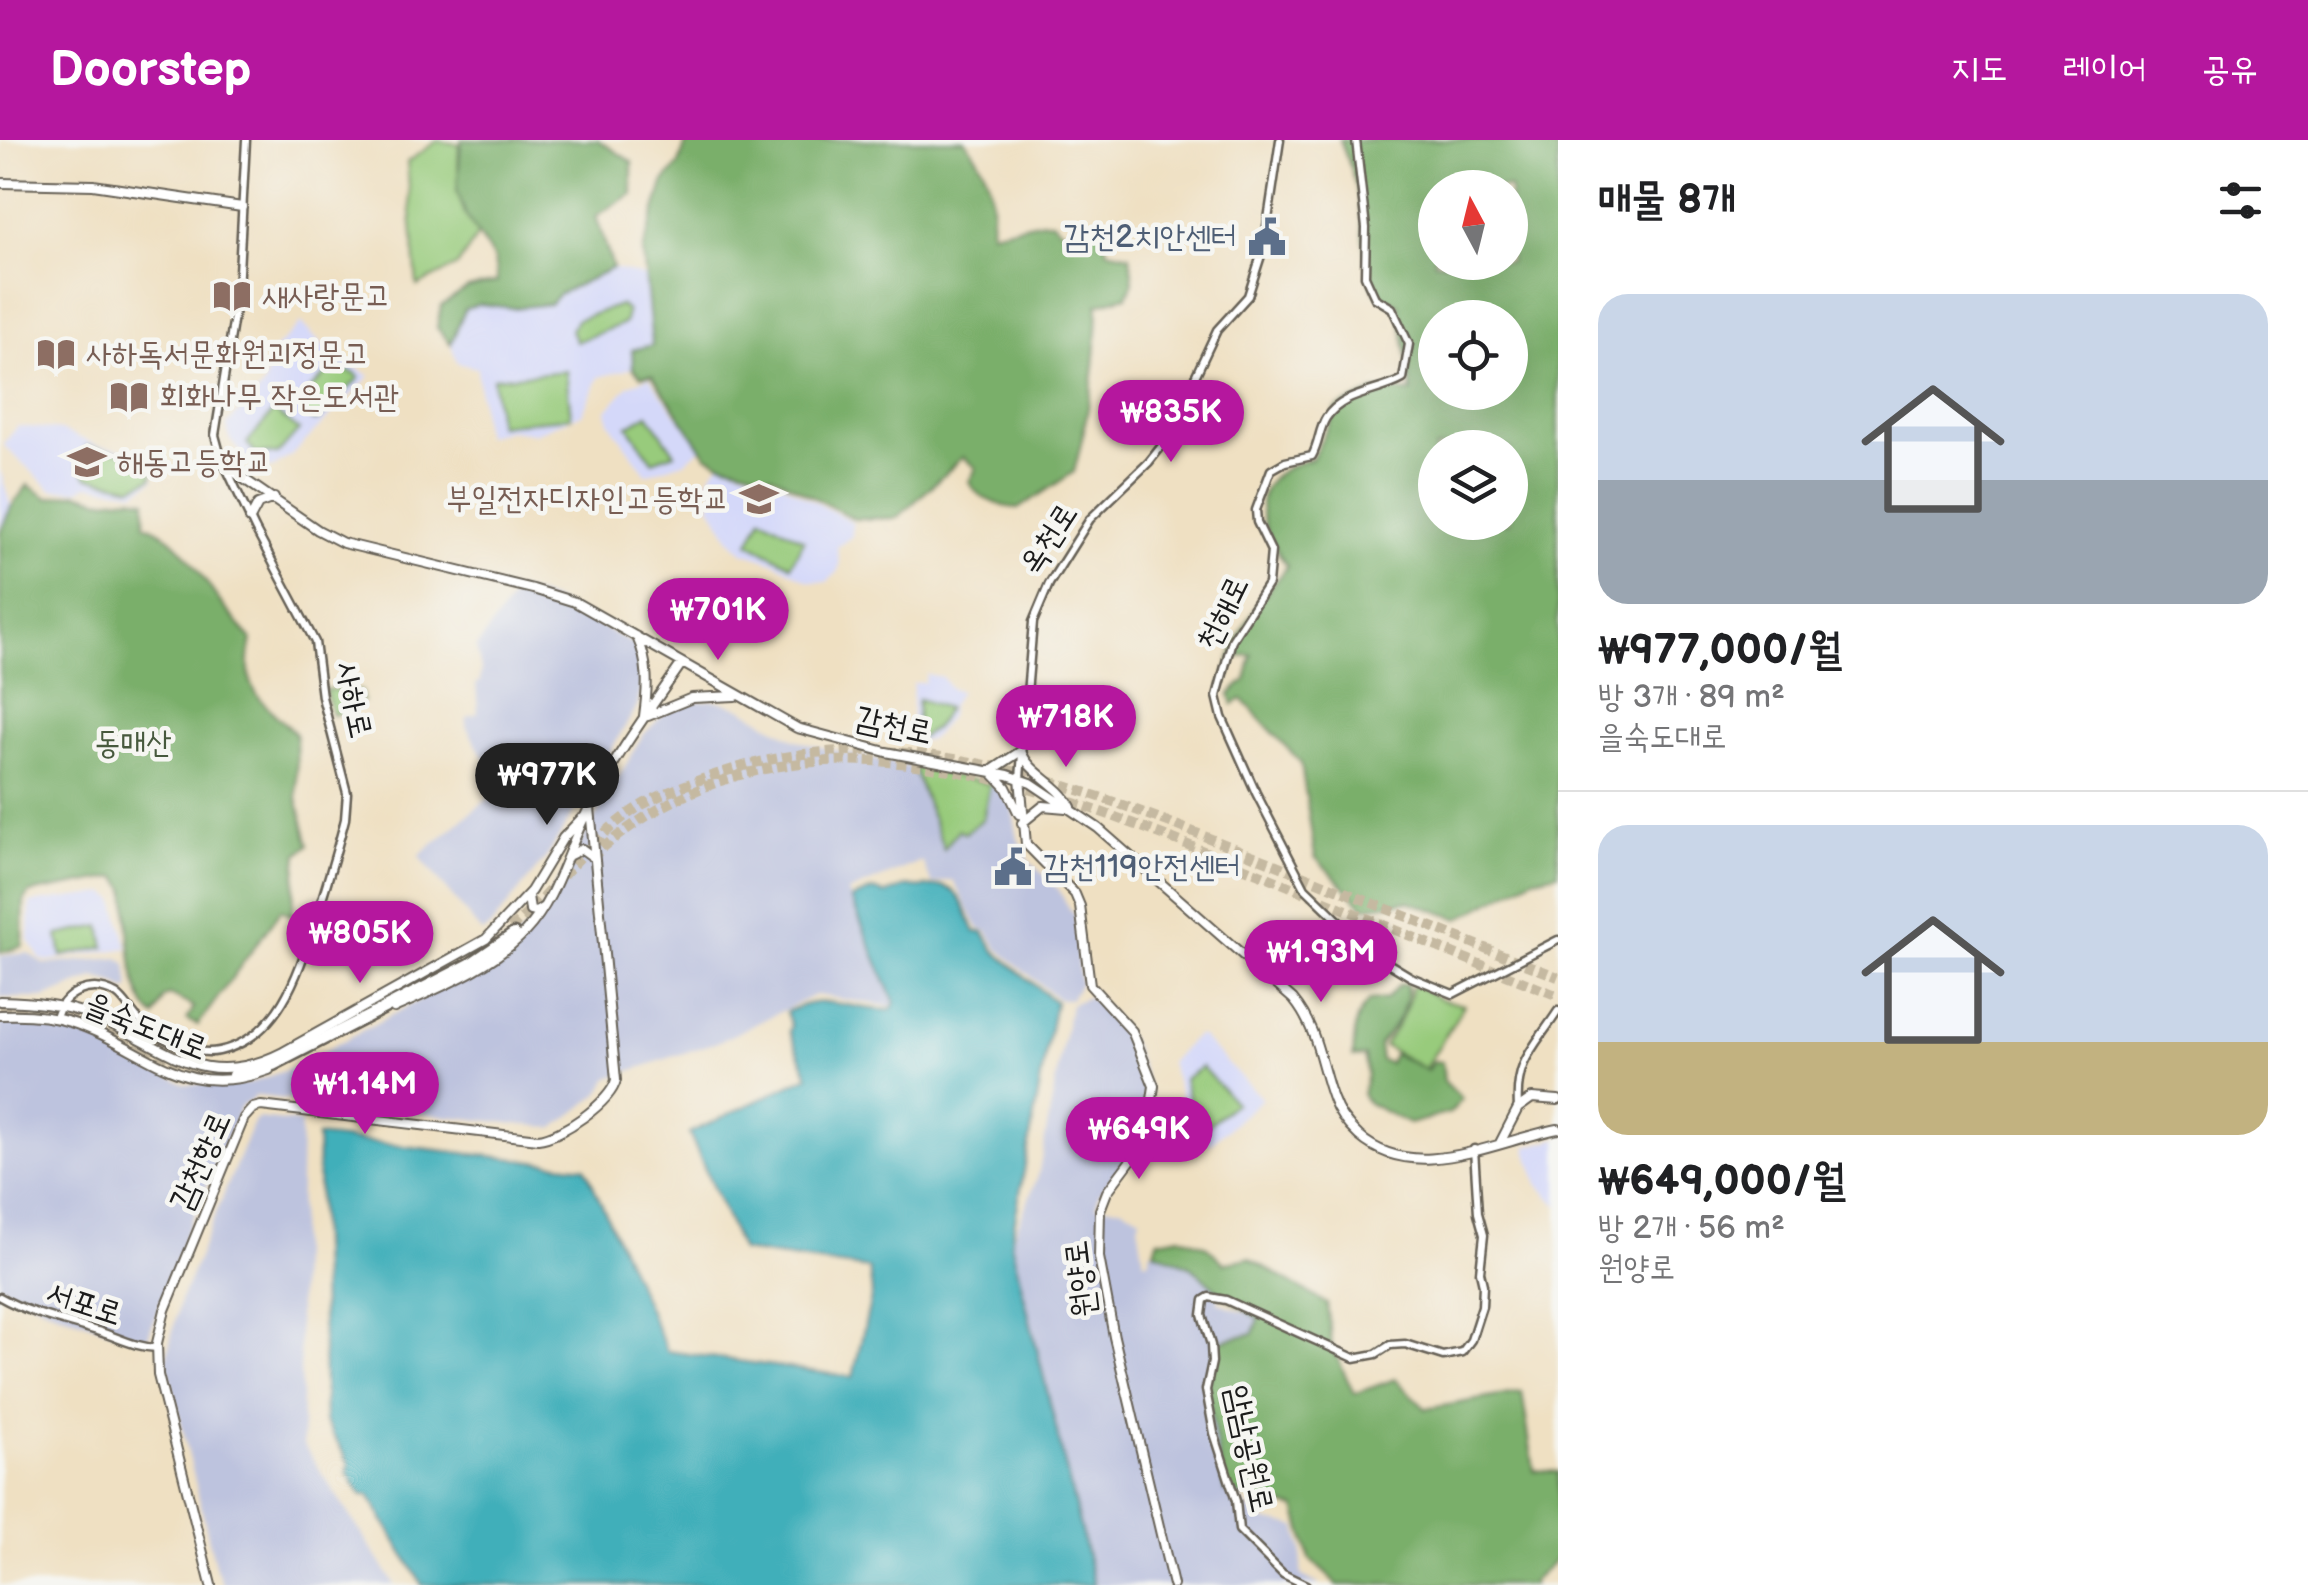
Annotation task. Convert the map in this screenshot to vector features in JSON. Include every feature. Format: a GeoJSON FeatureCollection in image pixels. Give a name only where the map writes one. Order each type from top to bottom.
{"type":"FeatureCollection","features":[{"type":"Feature","properties":{"kind":"highway"},"geometry":{"type":"LineString","coordinates":[[233,1073],[273,1066],[470,964],[512,932]]}},
{"type":"Feature","properties":{"kind":"main road"},"geometry":{"type":"LineString","coordinates":[[0,183],[94,186],[242,207]]}},
{"type":"Feature","properties":{"kind":"main road","name":"감천로"},"geometry":{"type":"LineString","coordinates":[[225,466],[343,544],[556,596],[597,613],[736,696],[811,733],[1020,778],[1072,808],[1293,999],[1310,1025],[1336,1108],[1358,1135],[1384,1153],[1407,1159],[1431,1158],[1558,1129]]}},
{"type":"Feature","properties":{"kind":"main road"},"geometry":{"type":"LineString","coordinates":[[250,519],[258,504],[274,498]]}},
{"type":"Feature","properties":{"kind":"main road"},"geometry":{"type":"LineString","coordinates":[[637,637],[647,673],[644,718],[692,698],[736,696]]}},
{"type":"Feature","properties":{"kind":"main road","name":"을숙도대로"},"geometry":{"type":"LineString","coordinates":[[0,1015],[74,1023],[188,1077],[244,1078],[488,961],[526,931],[549,899],[587,812],[682,662]]}},
{"type":"Feature","properties":{"kind":"main road"},"geometry":{"type":"LineString","coordinates":[[1021,750],[1017,757],[992,771],[1006,788],[1022,823],[1043,806],[1072,808]]}},
{"type":"Feature","properties":{"kind":"main road"},"geometry":{"type":"LineString","coordinates":[[1021,750],[1028,764],[1062,790],[1072,808]]}},
{"type":"Feature","properties":{"kind":"main road","name":"원양로"},"geometry":{"type":"LineString","coordinates":[[1020,778],[1022,823],[1028,849],[1076,894],[1090,985],[1132,1031],[1154,1086],[1146,1140],[1107,1192],[1100,1210],[1098,1257],[1173,1585]]}},
{"type":"Feature","properties":{"kind":"main road","name":"을숙도대로"},"geometry":{"type":"LineString","coordinates":[[0,1001],[59,1006],[103,1020],[171,1058],[199,1066],[244,1067],[293,1053],[486,939],[530,891],[563,838],[587,812]]}},
{"type":"Feature","properties":{"kind":"main road","name":"감천항로"},"geometry":{"type":"LineString","coordinates":[[211,1585],[162,1398],[156,1348],[165,1310],[244,1118],[262,1106],[538,1140],[555,1136],[606,1100],[616,1080],[596,864],[587,812]]}},
{"type":"Feature","properties":{"kind":"main road"},"geometry":{"type":"LineString","coordinates":[[568,856],[582,849],[592,854],[596,864]]}},
{"type":"Feature","properties":{"kind":"main road"},"geometry":{"type":"LineString","coordinates":[[543,870],[551,863],[558,864],[559,880]]}},
{"type":"Feature","properties":{"kind":"main road"},"geometry":{"type":"LineString","coordinates":[[530,891],[527,904],[532,912],[549,899]]}},
{"type":"Feature","properties":{"kind":"main road"},"geometry":{"type":"LineString","coordinates":[[13,1015],[59,1006]]}},
{"type":"Feature","properties":{"kind":"main road"},"geometry":{"type":"LineString","coordinates":[[1500,1143],[1518,1108],[1532,1098],[1558,1100]]}},
{"type":"Feature","properties":{"kind":"street","name":"사하로"},"geometry":{"type":"LineString","coordinates":[[59,1006],[78,990],[106,990],[122,998],[138,1019],[187,1049],[210,1052],[234,1046],[257,1032],[296,980],[337,852],[347,793],[322,697],[315,642],[218,449],[215,422],[236,305],[246,140]]}},
{"type":"Feature","properties":{"kind":"street","name":"옥천로"},"geometry":{"type":"LineString","coordinates":[[1020,778],[1033,622],[1039,601],[1090,519],[1156,455],[1215,333],[1248,296],[1269,219],[1280,140]]}},
{"type":"Feature","properties":{"kind":"street","name":"천해로"},"geometry":{"type":"LineString","coordinates":[[1356,140],[1366,228],[1365,276],[1375,298],[1392,308],[1408,344],[1404,379],[1338,405],[1324,421],[1320,443],[1312,456],[1285,462],[1272,470],[1256,510],[1257,522],[1271,552],[1268,584],[1232,640],[1217,696],[1222,717],[1305,888],[1373,954],[1411,977],[1454,994],[1558,940]]}},
{"type":"Feature","properties":{"kind":"street"},"geometry":{"type":"LineString","coordinates":[[56,1019],[59,1006]]}},
{"type":"Feature","properties":{"kind":"street"},"geometry":{"type":"LineString","coordinates":[[1518,1108],[1516,1083],[1520,1067],[1558,1011]]}},
{"type":"Feature","properties":{"kind":"street","name":"암남공원로"},"geometry":{"type":"LineString","coordinates":[[1306,1585],[1283,1574],[1239,1530],[1236,1501],[1214,1433],[1206,1390],[1211,1344],[1202,1315],[1204,1300],[1226,1300],[1354,1358],[1376,1354],[1390,1345],[1405,1344],[1442,1356],[1462,1352],[1471,1340],[1482,1306],[1484,1235],[1478,1213],[1474,1149]]}},
{"type":"Feature","properties":{"kind":"street","name":"서포로"},"geometry":{"type":"LineString","coordinates":[[0,1297],[46,1318],[97,1330],[133,1346],[156,1348]]}},
{"type":"Feature","properties":{"kind":"shaded area"},"geometry":{"type":"Polygon","coordinates":[[[613,268],[645,277],[652,345],[632,350],[633,368],[599,377],[582,414],[534,433],[508,430],[484,436],[477,368],[457,363],[451,344],[465,309],[480,304],[513,308],[559,294],[613,268]]]}},
{"type":"Feature","properties":{"kind":"shaded area"},"geometry":{"type":"Polygon","coordinates":[[[301,323],[327,350],[370,376],[292,455],[271,469],[247,459],[230,440],[227,425],[264,386],[273,351],[301,323]]]}},
{"type":"Feature","properties":{"kind":"shaded area"},"geometry":{"type":"Polygon","coordinates":[[[649,377],[701,449],[684,462],[646,474],[609,422],[607,410],[628,386],[649,377]]]}},
{"type":"Feature","properties":{"kind":"shaded area","name":"해동고등학교"},"geometry":{"type":"Polygon","coordinates":[[[18,426],[60,430],[97,445],[144,453],[155,466],[154,480],[136,492],[87,485],[80,490],[52,490],[5,447],[18,426]]]}},
{"type":"Feature","properties":{"kind":"shaded area"},"geometry":{"type":"Polygon","coordinates":[[[719,463],[773,479],[852,522],[852,536],[837,547],[837,573],[827,582],[809,581],[776,563],[743,552],[731,541],[710,504],[715,494],[707,480],[719,463]]]}},
{"type":"Feature","properties":{"kind":"shaded area"},"geometry":{"type":"Polygon","coordinates":[[[0,469],[11,507],[0,532],[0,469]]]}},
{"type":"Feature","properties":{"kind":"shaded area"},"geometry":{"type":"Polygon","coordinates":[[[518,589],[553,600],[642,649],[642,674],[638,705],[548,855],[482,933],[419,856],[507,783],[481,753],[466,726],[467,717],[478,713],[476,684],[480,682],[481,669],[476,648],[518,589]]]}},
{"type":"Feature","properties":{"kind":"shaded area"},"geometry":{"type":"Polygon","coordinates":[[[926,674],[942,677],[951,689],[960,691],[936,734],[918,742],[911,731],[913,683],[925,683],[926,674]]]}},
{"type":"Feature","properties":{"kind":"shaded area"},"geometry":{"type":"Polygon","coordinates":[[[715,700],[741,708],[812,745],[998,786],[1012,807],[1018,839],[1030,862],[1058,889],[1074,916],[1080,983],[1070,999],[1058,999],[998,949],[987,931],[978,928],[953,880],[932,884],[922,861],[848,892],[894,1004],[815,995],[720,1041],[609,1078],[600,1093],[555,1128],[256,1096],[241,1106],[186,1233],[148,1337],[138,1340],[48,1309],[0,1285],[0,1023],[48,1025],[91,1036],[184,1084],[248,1084],[292,1068],[416,1002],[532,926],[643,735],[666,712],[691,702],[715,700]]]}},
{"type":"Feature","properties":{"kind":"shaded area"},"geometry":{"type":"Polygon","coordinates":[[[107,893],[115,900],[128,948],[40,959],[29,940],[30,903],[107,893]]]}},
{"type":"Feature","properties":{"kind":"shaded area"},"geometry":{"type":"Polygon","coordinates":[[[28,953],[44,964],[119,958],[127,964],[130,988],[127,991],[94,978],[44,998],[0,998],[0,956],[28,953]]]}},
{"type":"Feature","properties":{"kind":"shaded area"},"geometry":{"type":"Polygon","coordinates":[[[1088,997],[1104,1006],[1130,1039],[1151,1091],[1150,1110],[1133,1150],[1098,1195],[1096,1206],[1121,1207],[1141,1217],[1138,1224],[1144,1261],[1149,1259],[1151,1249],[1191,1267],[1215,1286],[1218,1302],[1259,1318],[1254,1332],[1223,1339],[1211,1395],[1243,1502],[1259,1519],[1297,1527],[1302,1550],[1301,1575],[1320,1585],[1094,1585],[1011,1242],[1038,1176],[1070,1004],[1088,997]]]}},
{"type":"Feature","properties":{"kind":"shaded area"},"geometry":{"type":"Polygon","coordinates":[[[1196,1036],[1201,1036],[1262,1099],[1210,1144],[1185,1126],[1185,1108],[1170,1062],[1196,1036]]]}},
{"type":"Feature","properties":{"kind":"shaded area"},"geometry":{"type":"Polygon","coordinates":[[[259,1118],[301,1123],[298,1314],[303,1444],[395,1585],[224,1585],[216,1569],[166,1360],[179,1304],[253,1123],[259,1118]]]}},
{"type":"Feature","properties":{"kind":"shaded area"},"geometry":{"type":"Polygon","coordinates":[[[1558,1138],[1558,1206],[1538,1184],[1526,1147],[1558,1138]]]}},
{"type":"Feature","properties":{"kind":"green space"},"geometry":{"type":"Polygon","coordinates":[[[461,140],[598,140],[632,162],[632,194],[596,216],[613,268],[559,294],[550,304],[513,308],[480,304],[465,309],[451,344],[437,328],[441,306],[468,288],[497,282],[494,259],[466,216],[457,191],[461,140]]]}},
{"type":"Feature","properties":{"kind":"green space"},"geometry":{"type":"Polygon","coordinates":[[[687,140],[965,140],[981,163],[989,184],[991,232],[1043,221],[1052,221],[1065,233],[1103,229],[1107,250],[1130,255],[1133,282],[1127,296],[1098,304],[1091,389],[1074,472],[1018,509],[997,504],[978,493],[969,482],[976,468],[963,457],[897,518],[854,519],[774,476],[706,455],[652,375],[641,376],[633,368],[632,350],[652,345],[643,251],[663,183],[679,164],[687,140]]]}},
{"type":"Feature","properties":{"kind":"green space"},"geometry":{"type":"Polygon","coordinates":[[[1340,140],[1558,140],[1558,873],[1534,878],[1459,919],[1408,901],[1364,907],[1315,857],[1301,763],[1242,699],[1233,704],[1230,694],[1246,680],[1252,655],[1235,657],[1221,691],[1245,624],[1287,566],[1262,516],[1265,488],[1275,476],[1312,459],[1337,408],[1375,391],[1412,392],[1399,305],[1375,292],[1371,281],[1356,186],[1340,140]]]}},
{"type":"Feature","properties":{"kind":"green space"},"geometry":{"type":"Polygon","coordinates":[[[437,141],[459,144],[460,191],[465,212],[478,235],[457,266],[417,286],[407,162],[437,141]]]}},
{"type":"Feature","properties":{"kind":"green space"},"geometry":{"type":"Polygon","coordinates":[[[620,305],[627,311],[625,323],[576,342],[571,330],[576,320],[620,305]]]}},
{"type":"Feature","properties":{"kind":"green space"},"geometry":{"type":"Polygon","coordinates":[[[334,366],[359,378],[318,420],[312,420],[296,403],[334,366]]]}},
{"type":"Feature","properties":{"kind":"green space"},"geometry":{"type":"Polygon","coordinates":[[[566,371],[571,417],[498,425],[493,378],[566,371]]]}},
{"type":"Feature","properties":{"kind":"green space"},"geometry":{"type":"Polygon","coordinates":[[[274,411],[299,430],[278,454],[255,453],[247,443],[274,411]]]}},
{"type":"Feature","properties":{"kind":"green space"},"geometry":{"type":"Polygon","coordinates":[[[648,414],[675,453],[652,461],[628,426],[648,414]]]}},
{"type":"Feature","properties":{"kind":"green space"},"geometry":{"type":"Polygon","coordinates":[[[87,446],[146,457],[153,469],[152,478],[133,487],[87,477],[78,465],[87,446]]]}},
{"type":"Feature","properties":{"kind":"green space","name":"동매산"},"geometry":{"type":"Polygon","coordinates":[[[28,485],[48,498],[77,493],[102,500],[146,500],[145,524],[179,547],[252,640],[251,683],[264,703],[296,734],[297,798],[309,845],[298,854],[292,916],[281,910],[198,1025],[187,1020],[194,1007],[170,995],[164,997],[155,1017],[146,1007],[135,976],[126,889],[117,877],[30,893],[24,901],[23,946],[0,953],[0,532],[11,507],[28,485]]]}},
{"type":"Feature","properties":{"kind":"green space"},"geometry":{"type":"Polygon","coordinates":[[[762,517],[804,540],[791,565],[749,543],[762,517]]]}},
{"type":"Feature","properties":{"kind":"green space"},"geometry":{"type":"Polygon","coordinates":[[[325,689],[361,691],[363,701],[351,702],[352,711],[332,715],[325,689]]]}},
{"type":"Feature","properties":{"kind":"green space"},"geometry":{"type":"Polygon","coordinates":[[[918,699],[947,708],[936,727],[922,737],[916,735],[918,699]]]}},
{"type":"Feature","properties":{"kind":"green space"},"geometry":{"type":"Polygon","coordinates":[[[913,767],[990,784],[983,819],[965,833],[958,830],[944,849],[913,767]]]}},
{"type":"Feature","properties":{"kind":"green space"},"geometry":{"type":"Polygon","coordinates":[[[101,926],[105,947],[62,956],[58,935],[101,926]]]}},
{"type":"Feature","properties":{"kind":"green space"},"geometry":{"type":"Polygon","coordinates":[[[1407,984],[1403,1010],[1379,1045],[1381,1060],[1389,1063],[1394,1054],[1427,1070],[1434,1061],[1442,1062],[1444,1081],[1462,1099],[1450,1113],[1409,1124],[1368,1103],[1362,1094],[1367,1074],[1365,1056],[1353,1057],[1355,1028],[1363,1008],[1369,1001],[1386,999],[1399,985],[1407,984]]]}},
{"type":"Feature","properties":{"kind":"green space"},"geometry":{"type":"Polygon","coordinates":[[[1416,985],[1440,999],[1464,1005],[1425,1069],[1384,1046],[1404,1012],[1411,988],[1416,985]]]}},
{"type":"Feature","properties":{"kind":"green space"},"geometry":{"type":"Polygon","coordinates":[[[1202,1067],[1235,1103],[1207,1126],[1200,1125],[1192,1113],[1184,1079],[1202,1067]]]}},
{"type":"Feature","properties":{"kind":"green space"},"geometry":{"type":"Polygon","coordinates":[[[1180,1236],[1205,1245],[1224,1263],[1249,1258],[1327,1304],[1332,1346],[1354,1394],[1395,1379],[1426,1409],[1522,1392],[1534,1470],[1558,1472],[1558,1557],[1533,1585],[1338,1585],[1310,1559],[1296,1508],[1225,1492],[1207,1391],[1217,1342],[1254,1333],[1259,1319],[1221,1294],[1192,1267],[1155,1251],[1158,1240],[1180,1236]]]}},
{"type":"Feature","properties":{"kind":"water"},"geometry":{"type":"Polygon","coordinates":[[[907,886],[941,886],[954,892],[975,932],[984,932],[995,951],[1055,1002],[1011,1242],[1094,1585],[422,1585],[369,1496],[361,1495],[347,1471],[350,1464],[325,1422],[317,1136],[585,1167],[667,1351],[853,1377],[872,1293],[869,1269],[741,1251],[689,1133],[809,1076],[789,1031],[786,1012],[826,1002],[890,1010],[895,1003],[851,899],[873,890],[886,894],[907,886]]]}},
{"type":"Feature","properties":{"kind":"tunnel"},"geometry":{"type":"LineString","coordinates":[[510,929],[606,832],[642,805],[727,771],[796,755],[866,751],[935,756],[1071,788],[1204,836],[1558,977]]}},
{"type":"Feature","properties":{"kind":"tunnel"},"geometry":{"type":"LineString","coordinates":[[591,858],[668,804],[749,772],[833,761],[918,765],[1004,782],[1089,808],[1558,996]]}},
{"type":"Feature","properties":{"kind":"tunnel"},"geometry":{"type":"LineString","coordinates":[[0,1007],[55,1011]]}},
{"type":"Feature","properties":{"kind":"tunnel"},"geometry":{"type":"LineString","coordinates":[[51,1014],[88,1023],[145,1053]]}},
{"type":"Feature","properties":{"kind":"tunnel"},"geometry":{"type":"LineString","coordinates":[[144,1048],[178,1066],[197,1070]]}},
{"type":"Feature","properties":{"kind":"tunnel"},"geometry":{"type":"LineString","coordinates":[[193,1073],[233,1075]]}},
{"type":"Feature","properties":{"kind":"place","name":"감천2치안센터"},"geometry":{"type":"Point","coordinates":[1267,237]}},
{"type":"Feature","properties":{"kind":"place","name":"새사랑문고"},"geometry":{"type":"Point","coordinates":[232,296]}},
{"type":"Feature","properties":{"kind":"place","name":"사하독서문화원괴정문고"},"geometry":{"type":"Point","coordinates":[56,354]}},
{"type":"Feature","properties":{"kind":"place","name":"회화나무 작은도서관"},"geometry":{"type":"Point","coordinates":[129,397]}},
{"type":"Feature","properties":{"kind":"place","name":"해동고등학교"},"geometry":{"type":"Point","coordinates":[87,462]}},
{"type":"Feature","properties":{"kind":"place","name":"부일전자디자인고등학교"},"geometry":{"type":"Point","coordinates":[759,499]}},
{"type":"Feature","properties":{"kind":"place","name":"감천119안전센터"},"geometry":{"type":"Point","coordinates":[1013,867]}}]}
